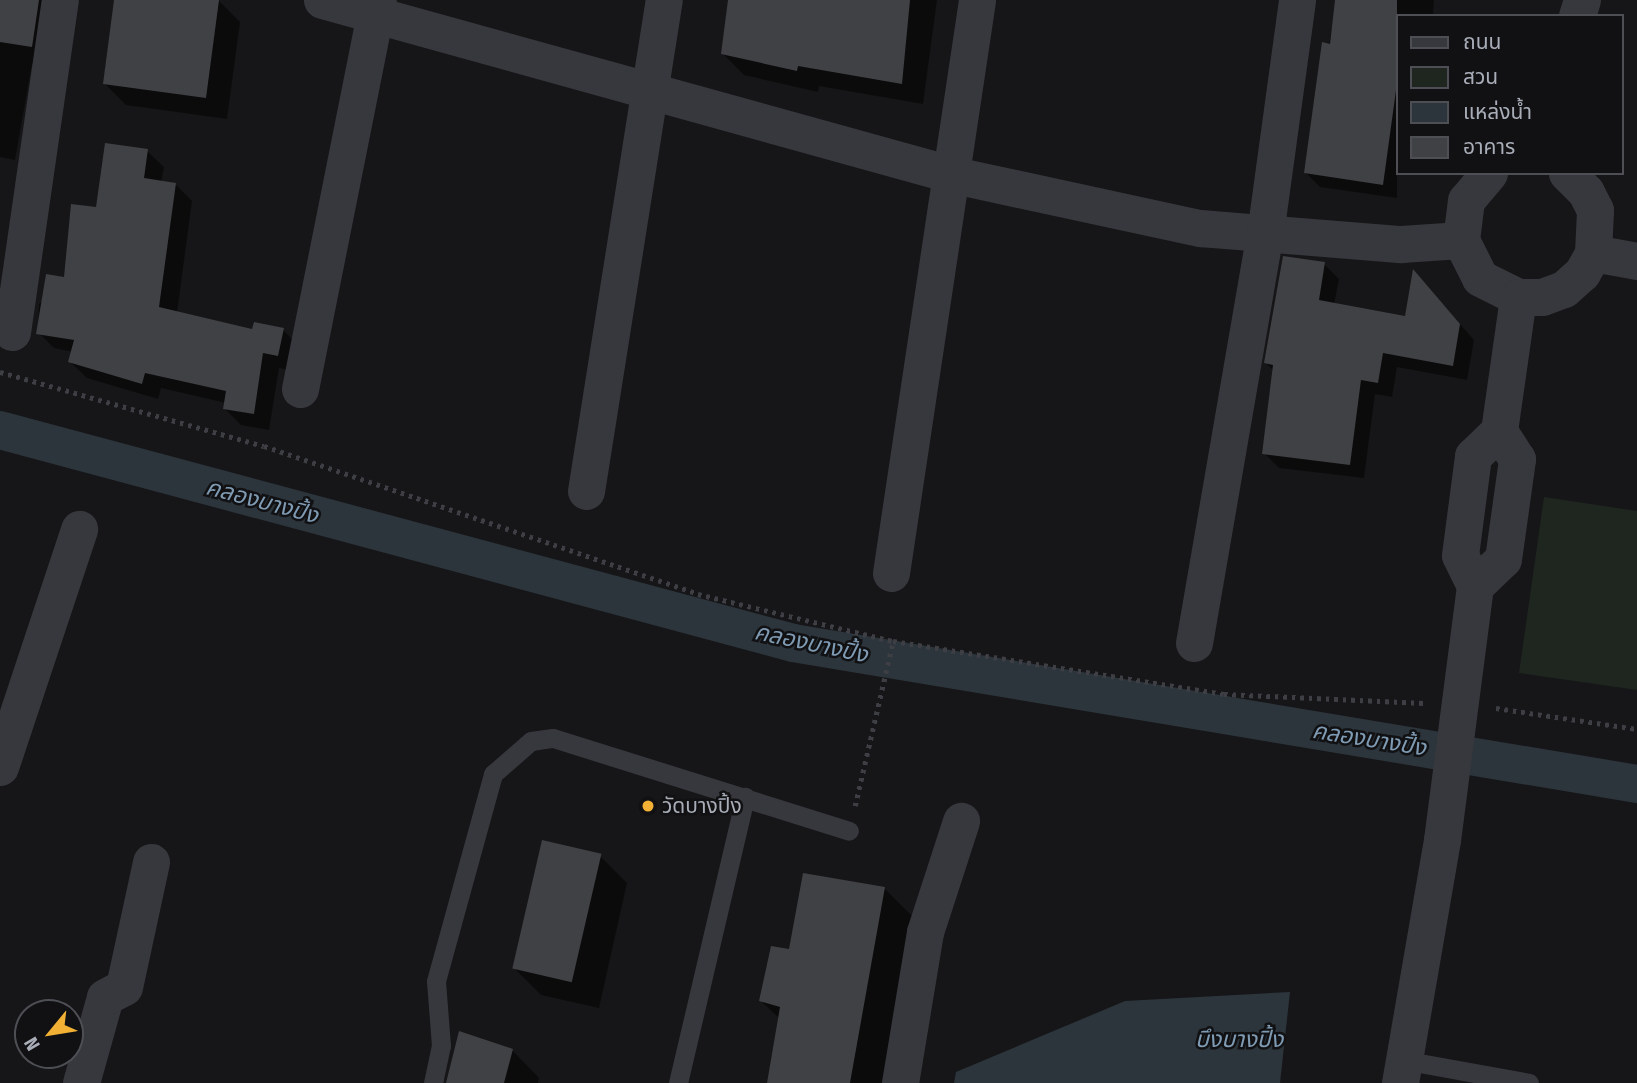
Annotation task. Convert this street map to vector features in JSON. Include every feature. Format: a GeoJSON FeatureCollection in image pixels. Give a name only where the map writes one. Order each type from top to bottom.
{"type":"FeatureCollection","features":[{"type":"Feature","properties":{"kind":"street"},"geometry":{"type":"LineString","coordinates":[[12,331],[60,0]]}},
{"type":"Feature","properties":{"kind":"street"},"geometry":{"type":"LineString","coordinates":[[322,0],[376,7],[648,92],[954,175],[1200,229],[1401,244],[1461,240]]}},
{"type":"Feature","properties":{"kind":"street"},"geometry":{"type":"LineString","coordinates":[[586,491],[664,0]]}},
{"type":"Feature","properties":{"kind":"street"},"geometry":{"type":"LineString","coordinates":[[891,573],[954,175],[977,0]]}},
{"type":"Feature","properties":{"kind":"street"},"geometry":{"type":"LineString","coordinates":[[1194,643],[1265,234],[1297,0]]}},
{"type":"Feature","properties":{"kind":"street"},"geometry":{"type":"LineString","coordinates":[[300,389],[376,7]]}},
{"type":"Feature","properties":{"kind":"street"},"geometry":{"type":"LineString","coordinates":[[1487,175],[1466,200],[1461,240],[1480,278],[1518,298],[1542,297],[1564,289],[1581,273],[1593,253],[1595,210],[1586,191],[1569,175]]}},
{"type":"Feature","properties":{"kind":"street"},"geometry":{"type":"LineString","coordinates":[[1593,253],[1637,261]]}},
{"type":"Feature","properties":{"kind":"street"},"geometry":{"type":"LineString","coordinates":[[1402,1072],[1442,840],[1475,586],[1460,555],[1473,456],[1499,430],[1518,298]]}},
{"type":"Feature","properties":{"kind":"street"},"geometry":{"type":"LineString","coordinates":[[0,766],[79,529]]}},
{"type":"Feature","properties":{"kind":"street"},"geometry":{"type":"LineString","coordinates":[[900,1083],[925,932],[961,821]]}},
{"type":"Feature","properties":{"kind":"street"},"geometry":{"type":"LineString","coordinates":[[81,1083],[105,997],[124,987],[152,862]]}},
{"type":"Feature","properties":{"kind":"lane"},"geometry":{"type":"LineString","coordinates":[[433,1083],[440,1046],[436,981],[493,774],[513,753],[531,741],[553,738],[849,831]]}},
{"type":"Feature","properties":{"kind":"lane"},"geometry":{"type":"LineString","coordinates":[[678,1083],[745,797]]}},
{"type":"Feature","properties":{"kind":"lane"},"geometry":{"type":"LineString","coordinates":[[1402,1072],[1529,1083]]}},
{"type":"Feature","properties":{"kind":"path"},"geometry":{"type":"LineString","coordinates":[[0,372],[264,446],[698,594],[893,641],[1224,694],[1429,703]]}},
{"type":"Feature","properties":{"kind":"path"},"geometry":{"type":"LineString","coordinates":[[849,831],[883,696],[893,641]]}},
{"type":"Feature","properties":{"kind":"path"},"geometry":{"type":"LineString","coordinates":[[1482,707],[1637,729]]}},
{"type":"Feature","properties":{"kind":"green space"},"geometry":{"type":"Polygon","coordinates":[[[1544,497],[1637,511],[1637,690],[1519,673],[1544,497]]]}},
{"type":"Feature","properties":{"kind":"water","name":"บึงบางปิ้ง"},"geometry":{"type":"Polygon","coordinates":[[[1290,992],[1280,1083],[954,1083],[956,1072],[1125,1001],[1290,992]]]}},
{"type":"Feature","properties":{"kind":"building"},"geometry":{"type":"Polygon","coordinates":[[[0,0],[39,0],[32,47],[0,42],[0,0]]]}},
{"type":"Feature","properties":{"kind":"building"},"geometry":{"type":"Polygon","coordinates":[[[114,0],[219,0],[206,98],[103,84],[114,0]]]}},
{"type":"Feature","properties":{"kind":"building"},"geometry":{"type":"Polygon","coordinates":[[[728,0],[910,0],[902,84],[798,66],[797,71],[721,54],[728,0]]]}},
{"type":"Feature","properties":{"kind":"building"},"geometry":{"type":"Polygon","coordinates":[[[1335,0],[1397,0],[1396,90],[1383,185],[1304,173],[1322,42],[1330,44],[1335,0]]]}},
{"type":"Feature","properties":{"kind":"building"},"geometry":{"type":"Polygon","coordinates":[[[105,143],[148,149],[144,178],[176,183],[159,307],[252,329],[254,322],[284,328],[278,356],[263,353],[254,414],[223,409],[226,391],[145,373],[142,384],[68,362],[74,340],[36,334],[46,274],[64,277],[71,204],[96,207],[105,143]]]}},
{"type":"Feature","properties":{"kind":"building"},"geometry":{"type":"Polygon","coordinates":[[[1283,256],[1325,262],[1319,300],[1405,316],[1413,269],[1460,324],[1453,366],[1383,353],[1378,383],[1361,380],[1350,465],[1262,454],[1273,365],[1264,363],[1283,256]]]}},
{"type":"Feature","properties":{"kind":"building"},"geometry":{"type":"Polygon","coordinates":[[[542,840],[601,854],[572,982],[512,969],[542,840]]]}},
{"type":"Feature","properties":{"kind":"building"},"geometry":{"type":"Polygon","coordinates":[[[803,873],[885,887],[850,1083],[767,1083],[780,1007],[759,1001],[771,946],[789,949],[803,873]]]}},
{"type":"Feature","properties":{"kind":"building"},"geometry":{"type":"Polygon","coordinates":[[[459,1031],[513,1049],[504,1083],[446,1083],[459,1031]]]}},
{"type":"Feature","properties":{"kind":"waterway","name":"คลองบางปิ้ง"},"geometry":{"type":"LineString","coordinates":[[0,430],[793,643],[1637,784]]}},
{"type":"Feature","properties":{"kind":"place","name":"วัดบางปิ้ง"},"geometry":{"type":"Point","coordinates":[648,806]}}]}
